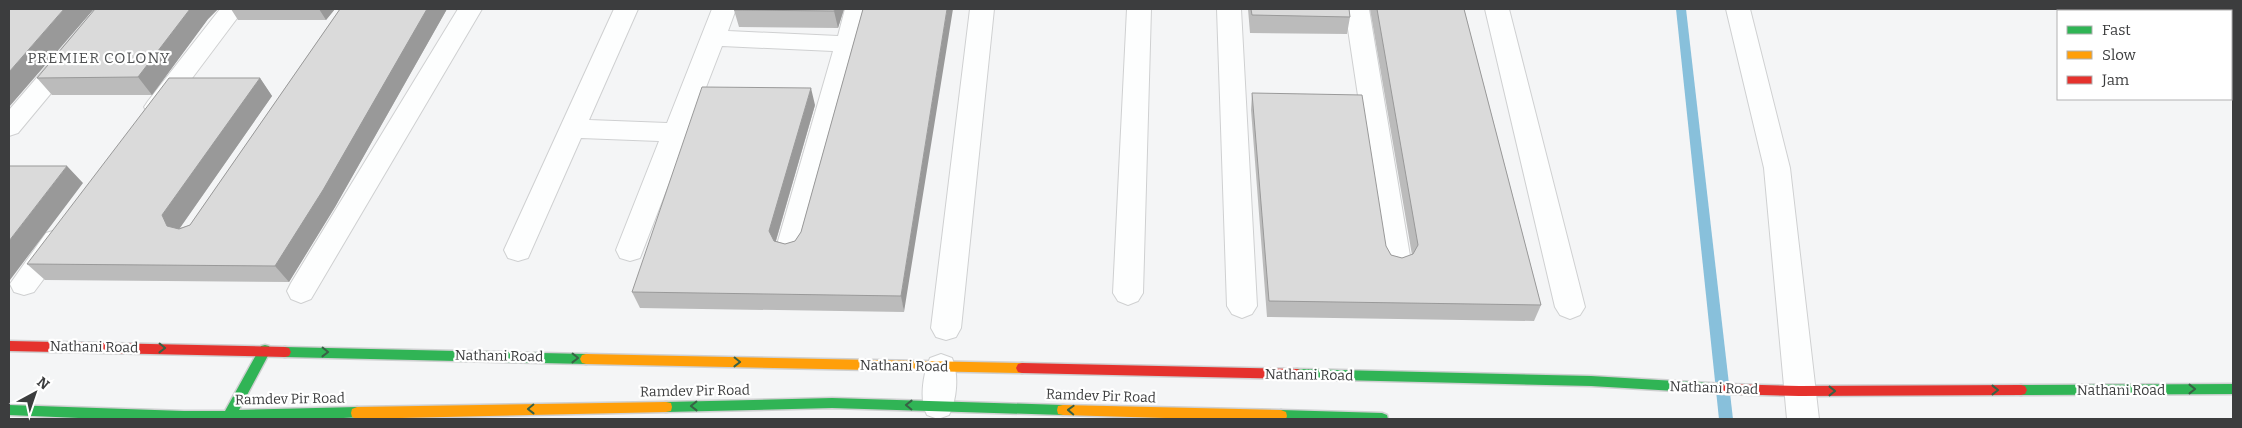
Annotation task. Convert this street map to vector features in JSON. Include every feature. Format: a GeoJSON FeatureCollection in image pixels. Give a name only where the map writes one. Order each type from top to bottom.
{"type":"FeatureCollection","features":[{"type":"Feature","properties":{"kind":"street"},"geometry":{"type":"LineString","coordinates":[[9,127],[109,9]]}},
{"type":"Feature","properties":{"kind":"street"},"geometry":{"type":"LineString","coordinates":[[143,127],[232,9]]}},
{"type":"Feature","properties":{"kind":"street"},"geometry":{"type":"LineString","coordinates":[[301,291],[470,9]]}},
{"type":"Feature","properties":{"kind":"street"},"geometry":{"type":"LineString","coordinates":[[518,250],[626,9]]}},
{"type":"Feature","properties":{"kind":"street"},"geometry":{"type":"LineString","coordinates":[[630,250],[724,9]]}},
{"type":"Feature","properties":{"kind":"street"},"geometry":{"type":"LineString","coordinates":[[790,248],[857,9]]}},
{"type":"Feature","properties":{"kind":"street"},"geometry":{"type":"LineString","coordinates":[[946,328],[982,9]]}},
{"type":"Feature","properties":{"kind":"street"},"geometry":{"type":"LineString","coordinates":[[1128,293],[1139,9]]}},
{"type":"Feature","properties":{"kind":"street"},"geometry":{"type":"LineString","coordinates":[[1229,9],[1242,306]]}},
{"type":"Feature","properties":{"kind":"street"},"geometry":{"type":"LineString","coordinates":[[1358,9],[1397,262]]}},
{"type":"Feature","properties":{"kind":"street"},"geometry":{"type":"LineString","coordinates":[[1497,9],[1570,307]]}},
{"type":"Feature","properties":{"kind":"street"},"geometry":{"type":"LineString","coordinates":[[1738,9],[1777,168],[1801,405]]}},
{"type":"Feature","properties":{"kind":"street"},"geometry":{"type":"LineString","coordinates":[[712,38],[847,44]]}},
{"type":"Feature","properties":{"kind":"street"},"geometry":{"type":"LineString","coordinates":[[573,128],[676,133]]}},
{"type":"Feature","properties":{"kind":"street"},"geometry":{"type":"LineString","coordinates":[[24,284],[72,221]]}},
{"type":"Feature","properties":{"kind":"street","name":"Nathani Road"},"geometry":{"type":"LineString","coordinates":[[9,346],[265,350],[1591,381],[1748,390],[1801,405],[2233,389]]}},
{"type":"Feature","properties":{"kind":"street"},"geometry":{"type":"LineString","coordinates":[[230,416],[265,350]]}},
{"type":"Feature","properties":{"kind":"street"},"geometry":{"type":"LineString","coordinates":[[938,406],[941,367]]}},
{"type":"Feature","properties":{"kind":"street","name":"Ramdev Pir Road"},"geometry":{"type":"LineString","coordinates":[[9,410],[184,417],[832,403],[1382,419]]}},
{"type":"Feature","properties":{"kind":"building"},"geometry":{"type":"Polygon","coordinates":[[[9,9],[64,9],[9,72],[9,9]]]}},
{"type":"Feature","properties":{"kind":"building"},"geometry":{"type":"Polygon","coordinates":[[[95,9],[190,9],[138,77],[37,78],[95,9]]]}},
{"type":"Feature","properties":{"kind":"building"},"geometry":{"type":"Polygon","coordinates":[[[340,9],[427,9],[323,190],[275,266],[27,264],[169,78],[260,78],[162,215],[167,226],[179,229],[190,225],[340,9]]]}},
{"type":"Feature","properties":{"kind":"building"},"geometry":{"type":"Polygon","coordinates":[[[734,9],[835,9],[834,11],[734,9]]]}},
{"type":"Feature","properties":{"kind":"building"},"geometry":{"type":"Polygon","coordinates":[[[863,9],[947,9],[901,296],[632,292],[702,87],[811,88],[769,231],[774,241],[785,244],[795,241],[801,232],[863,9]]]}},
{"type":"Feature","properties":{"kind":"building"},"geometry":{"type":"Polygon","coordinates":[[[1251,9],[1349,9],[1350,17],[1252,15],[1251,9]]]}},
{"type":"Feature","properties":{"kind":"building"},"geometry":{"type":"Polygon","coordinates":[[[1377,9],[1464,9],[1541,305],[1269,301],[1252,93],[1362,95],[1386,246],[1391,255],[1402,258],[1413,254],[1418,245],[1377,9]]]}},
{"type":"Feature","properties":{"kind":"building"},"geometry":{"type":"Polygon","coordinates":[[[9,166],[67,166],[9,241],[9,166]]]}},
{"type":"Feature","properties":{"kind":"waterway"},"geometry":{"type":"LineString","coordinates":[[1681,9],[1726,419]]}},
{"type":"Feature","properties":{"kind":"traffic: fast"},"geometry":{"type":"LineString","coordinates":[[229,416],[265,350]]}},
{"type":"Feature","properties":{"kind":"traffic: fast"},"geometry":{"type":"LineString","coordinates":[[285,352],[586,359]]}},
{"type":"Feature","properties":{"kind":"traffic: fast"},"geometry":{"type":"LineString","coordinates":[[1297,374],[1591,381],[1726,389]]}},
{"type":"Feature","properties":{"kind":"traffic: fast"},"geometry":{"type":"LineString","coordinates":[[2021,390],[2233,389]]}},
{"type":"Feature","properties":{"kind":"traffic: fast"},"geometry":{"type":"LineString","coordinates":[[666,407],[832,403],[1063,410]]}},
{"type":"Feature","properties":{"kind":"traffic: fast"},"geometry":{"type":"LineString","coordinates":[[9,410],[184,417],[357,413]]}},
{"type":"Feature","properties":{"kind":"traffic: fast"},"geometry":{"type":"LineString","coordinates":[[1281,416],[1382,419]]}},
{"type":"Feature","properties":{"kind":"traffic: slow"},"geometry":{"type":"LineString","coordinates":[[586,359],[1022,368]]}},
{"type":"Feature","properties":{"kind":"traffic: slow"},"geometry":{"type":"LineString","coordinates":[[357,413],[666,407]]}},
{"type":"Feature","properties":{"kind":"traffic: slow"},"geometry":{"type":"LineString","coordinates":[[1063,410],[1281,416]]}},
{"type":"Feature","properties":{"kind":"traffic: jam"},"geometry":{"type":"LineString","coordinates":[[9,346],[285,352]]}},
{"type":"Feature","properties":{"kind":"traffic: jam"},"geometry":{"type":"LineString","coordinates":[[1022,368],[1297,374]]}},
{"type":"Feature","properties":{"kind":"traffic: jam"},"geometry":{"type":"LineString","coordinates":[[1726,389],[1799,391],[2021,390]]}},
{"type":"Feature","properties":{"kind":"district","name":"PREMIER COLONY"},"geometry":{"type":"Point","coordinates":[99,58]}}]}
